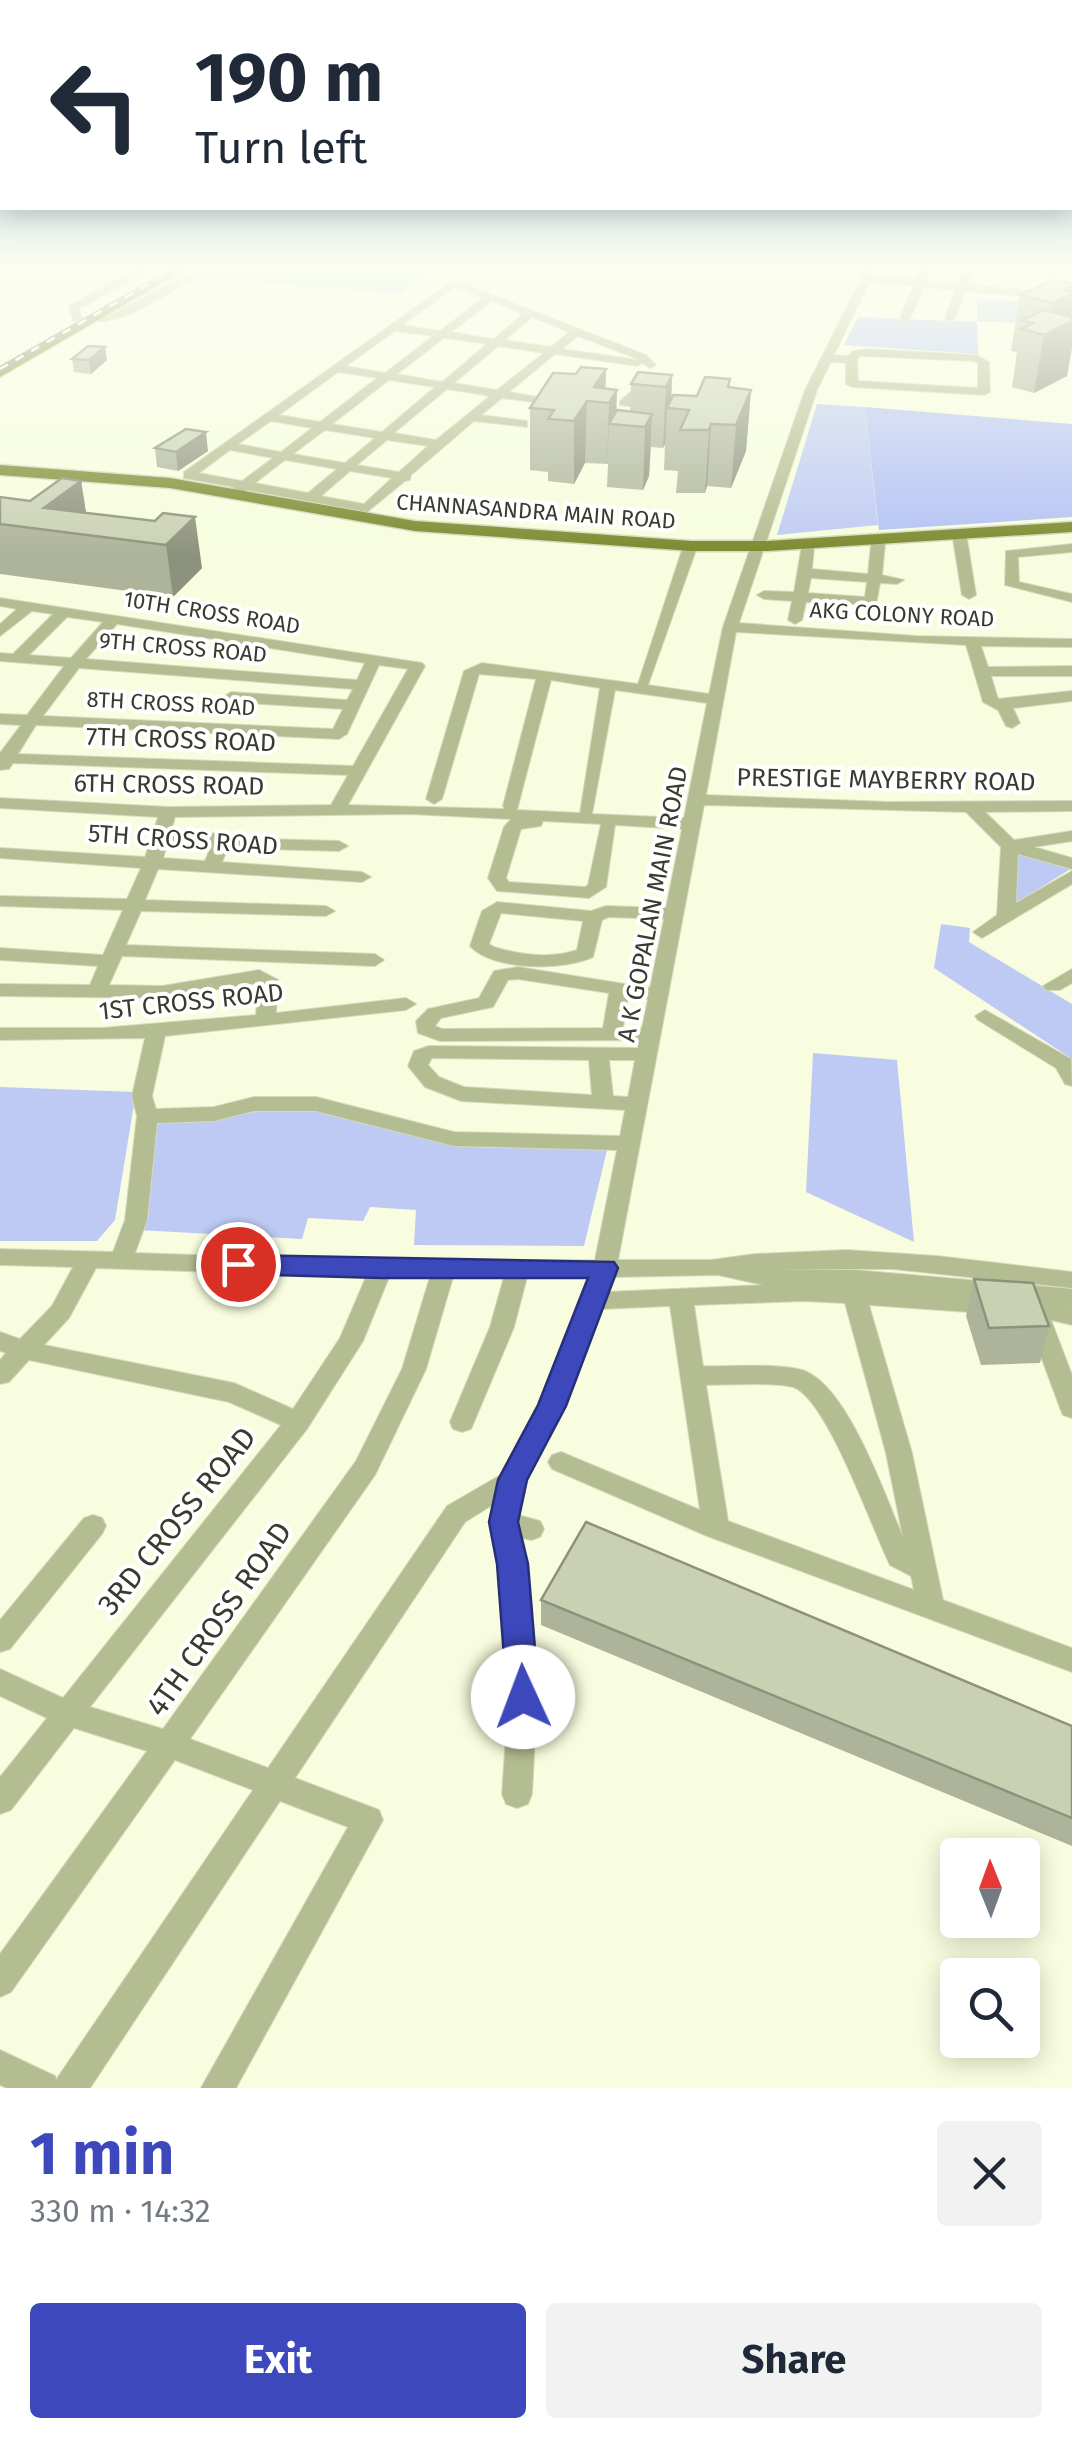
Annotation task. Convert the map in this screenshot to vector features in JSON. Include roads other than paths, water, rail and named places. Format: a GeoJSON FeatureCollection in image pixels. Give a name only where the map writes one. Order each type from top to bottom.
{"type":"FeatureCollection","features":[{"type":"Feature","properties":{"kind":"main road","name":"CHANNASANDRA MAIN ROAD"},"geometry":{"type":"LineString","coordinates":[[0,473],[238,490],[332,517],[443,529],[692,546],[758,549],[1072,528]]}},
{"type":"Feature","properties":{"kind":"main road","name":"CHANNASANDRA MAIN ROAD"},"geometry":{"type":"LineString","coordinates":[[166,486],[441,533],[689,550],[878,544],[1072,528]]}},
{"type":"Feature","properties":{"kind":"street"},"geometry":{"type":"LineString","coordinates":[[343,362],[188,475],[238,490],[368,508],[438,444],[539,362]]}},
{"type":"Feature","properties":{"kind":"street"},"geometry":{"type":"LineString","coordinates":[[238,490],[407,362]]}},
{"type":"Feature","properties":{"kind":"street"},"geometry":{"type":"LineString","coordinates":[[309,498],[472,362]]}},
{"type":"Feature","properties":{"kind":"street"},"geometry":{"type":"LineString","coordinates":[[594,370],[600,362]]}},
{"type":"Feature","properties":{"kind":"street"},"geometry":{"type":"LineString","coordinates":[[624,403],[662,367],[633,362]]}},
{"type":"Feature","properties":{"kind":"street"},"geometry":{"type":"LineString","coordinates":[[851,362],[849,383],[856,386],[984,392],[983,362]]}},
{"type":"Feature","properties":{"kind":"street"},"geometry":{"type":"LineString","coordinates":[[824,363],[850,366]]}},
{"type":"Feature","properties":{"kind":"street","name":"A K GOPALAN MAIN ROAD"},"geometry":{"type":"LineString","coordinates":[[512,1480],[552,1406],[605,1268],[730,627],[791,443],[824,363]]}},
{"type":"Feature","properties":{"kind":"street"},"geometry":{"type":"LineString","coordinates":[[335,368],[562,404],[572,395]]}},
{"type":"Feature","properties":{"kind":"street"},"geometry":{"type":"LineString","coordinates":[[606,400],[663,409]]}},
{"type":"Feature","properties":{"kind":"street"},"geometry":{"type":"LineString","coordinates":[[472,416],[523,424]]}},
{"type":"Feature","properties":{"kind":"street"},"geometry":{"type":"LineString","coordinates":[[268,417],[438,444]]}},
{"type":"Feature","properties":{"kind":"street"},"geometry":{"type":"LineString","coordinates":[[227,446],[406,476]]}},
{"type":"Feature","properties":{"kind":"street"},"geometry":{"type":"LineString","coordinates":[[960,539],[969,596]]}},
{"type":"Feature","properties":{"kind":"street"},"geometry":{"type":"LineString","coordinates":[[869,620],[878,544]]}},
{"type":"Feature","properties":{"kind":"street"},"geometry":{"type":"LineString","coordinates":[[794,620],[808,548]]}},
{"type":"Feature","properties":{"kind":"street"},"geometry":{"type":"LineString","coordinates":[[1072,548],[1011,554],[1012,585],[1072,598]]}},
{"type":"Feature","properties":{"kind":"street"},"geometry":{"type":"LineString","coordinates":[[644,682],[689,550]]}},
{"type":"Feature","properties":{"kind":"street"},"geometry":{"type":"LineString","coordinates":[[805,572],[897,580]]}},
{"type":"Feature","properties":{"kind":"street"},"geometry":{"type":"LineString","coordinates":[[764,594],[872,602]]}},
{"type":"Feature","properties":{"kind":"street","name":"10TH CROSS ROAD"},"geometry":{"type":"LineString","coordinates":[[0,602],[417,666],[360,771]]}},
{"type":"Feature","properties":{"kind":"street"},"geometry":{"type":"LineString","coordinates":[[0,632],[29,606]]}},
{"type":"Feature","properties":{"kind":"street"},"geometry":{"type":"LineString","coordinates":[[9,657],[64,612]]}},
{"type":"Feature","properties":{"kind":"street"},"geometry":{"type":"LineString","coordinates":[[3,763],[75,660],[114,619]]}},
{"type":"Feature","properties":{"kind":"street","name":"AKG COLONY ROAD"},"geometry":{"type":"LineString","coordinates":[[730,627],[1072,643]]}},
{"type":"Feature","properties":{"kind":"street"},"geometry":{"type":"LineString","coordinates":[[972,641],[991,702],[1072,696]]}},
{"type":"Feature","properties":{"kind":"street","name":"9TH CROSS ROAD"},"geometry":{"type":"LineString","coordinates":[[9,657],[362,686]]}},
{"type":"Feature","properties":{"kind":"street"},"geometry":{"type":"LineString","coordinates":[[247,674],[226,701],[353,704],[374,660]]}},
{"type":"Feature","properties":{"kind":"street"},"geometry":{"type":"LineString","coordinates":[[434,798],[472,671],[482,668],[545,675],[716,700]]}},
{"type":"Feature","properties":{"kind":"street"},"geometry":{"type":"LineString","coordinates":[[980,672],[1072,671]]}},
{"type":"Feature","properties":{"kind":"street"},"geometry":{"type":"LineString","coordinates":[[511,806],[545,675]]}},
{"type":"Feature","properties":{"kind":"street"},"geometry":{"type":"LineString","coordinates":[[586,810],[608,686]]}},
{"type":"Feature","properties":{"kind":"street","name":"8TH CROSS ROAD"},"geometry":{"type":"LineString","coordinates":[[0,718],[342,728],[353,704]]}},
{"type":"Feature","properties":{"kind":"street"},"geometry":{"type":"LineString","coordinates":[[1003,704],[1012,723]]}},
{"type":"Feature","properties":{"kind":"street","name":"7TH CROSS ROAD"},"geometry":{"type":"LineString","coordinates":[[3,763],[360,771]]}},
{"type":"Feature","properties":{"kind":"street"},"geometry":{"type":"LineString","coordinates":[[337,810],[360,771]]}},
{"type":"Feature","properties":{"kind":"street","name":"PRESTIGE MAYBERRY ROAD"},"geometry":{"type":"LineString","coordinates":[[699,800],[972,808],[1070,817]]}},
{"type":"Feature","properties":{"kind":"street","name":"6TH CROSS ROAD"},"geometry":{"type":"LineString","coordinates":[[0,803],[168,812],[410,809],[692,828]]}},
{"type":"Feature","properties":{"kind":"street"},"geometry":{"type":"LineString","coordinates":[[972,808],[1010,846],[1072,864]]}},
{"type":"Feature","properties":{"kind":"street"},"geometry":{"type":"LineString","coordinates":[[96,991],[153,861],[168,812]]}},
{"type":"Feature","properties":{"kind":"street"},"geometry":{"type":"LineString","coordinates":[[608,827],[596,887],[589,893],[503,886],[498,882],[517,823],[692,828]]}},
{"type":"Feature","properties":{"kind":"street"},"geometry":{"type":"LineString","coordinates":[[160,836],[223,839],[212,866]]}},
{"type":"Feature","properties":{"kind":"street"},"geometry":{"type":"LineString","coordinates":[[1010,846],[1072,836]]}},
{"type":"Feature","properties":{"kind":"street"},"geometry":{"type":"LineString","coordinates":[[221,843],[339,846]]}},
{"type":"Feature","properties":{"kind":"street"},"geometry":{"type":"LineString","coordinates":[[1006,914],[1010,846]]}},
{"type":"Feature","properties":{"kind":"street","name":"5TH CROSS ROAD"},"geometry":{"type":"LineString","coordinates":[[0,853],[362,877]]}},
{"type":"Feature","properties":{"kind":"street"},"geometry":{"type":"LineString","coordinates":[[982,932],[1072,876]]}},
{"type":"Feature","properties":{"kind":"street"},"geometry":{"type":"LineString","coordinates":[[0,901],[326,912]]}},
{"type":"Feature","properties":{"kind":"street"},"geometry":{"type":"LineString","coordinates":[[592,916],[586,953],[570,961],[490,955],[479,946],[491,911],[497,907],[592,916],[606,911],[676,914]]}},
{"type":"Feature","properties":{"kind":"street"},"geometry":{"type":"LineString","coordinates":[[0,954],[375,960]]}},
{"type":"Feature","properties":{"kind":"street"},"geometry":{"type":"LineString","coordinates":[[650,1044],[612,1034],[440,1035],[425,1029],[426,1021],[435,1013],[486,1003],[500,975],[518,973],[660,995]]}},
{"type":"Feature","properties":{"kind":"street"},"geometry":{"type":"LineString","coordinates":[[1053,986],[1072,974]]}},
{"type":"Feature","properties":{"kind":"street"},"geometry":{"type":"LineString","coordinates":[[0,990],[162,992],[260,976],[268,980],[266,1019]]}},
{"type":"Feature","properties":{"kind":"street"},"geometry":{"type":"LineString","coordinates":[[612,1034],[620,988]]}},
{"type":"Feature","properties":{"kind":"street","name":"1ST CROSS ROAD"},"geometry":{"type":"LineString","coordinates":[[0,1034],[72,1037],[156,1032],[396,1005]]}},
{"type":"Feature","properties":{"kind":"street"},"geometry":{"type":"LineString","coordinates":[[985,1016],[1064,1064],[1072,1078]]}},
{"type":"Feature","properties":{"kind":"street"},"geometry":{"type":"LineString","coordinates":[[121,1260],[136,1220],[147,1116],[142,1096],[156,1032]]}},
{"type":"Feature","properties":{"kind":"street"},"geometry":{"type":"LineString","coordinates":[[638,1104],[461,1094],[432,1082],[418,1066],[422,1056],[430,1052],[598,1054],[650,1044]]}},
{"type":"Feature","properties":{"kind":"street"},"geometry":{"type":"LineString","coordinates":[[598,1054],[603,1103]]}},
{"type":"Feature","properties":{"kind":"street"},"geometry":{"type":"LineString","coordinates":[[147,1116],[214,1114],[254,1104],[316,1104],[454,1139],[630,1143]]}},
{"type":"Feature","properties":{"kind":"street"},"geometry":{"type":"LineString","coordinates":[[0,1257],[381,1269],[711,1268],[764,1277],[855,1278],[1072,1298]]}},
{"type":"Feature","properties":{"kind":"street"},"geometry":{"type":"LineString","coordinates":[[0,1375],[11,1346],[61,1312],[89,1259]]}},
{"type":"Feature","properties":{"kind":"street","name":"3RD CROSS ROAD"},"geometry":{"type":"LineString","coordinates":[[0,1800],[298,1422],[352,1341],[381,1269]]}},
{"type":"Feature","properties":{"kind":"street","name":"4TH CROSS ROAD"},"geometry":{"type":"LineString","coordinates":[[0,1981],[366,1468],[414,1369],[444,1269]]}},
{"type":"Feature","properties":{"kind":"street"},"geometry":{"type":"LineString","coordinates":[[462,1422],[502,1328],[518,1269]]}},
{"type":"Feature","properties":{"kind":"street"},"geometry":{"type":"LineString","coordinates":[[595,1301],[804,1292],[1032,1292],[1072,1280]]}},
{"type":"Feature","properties":{"kind":"street"},"geometry":{"type":"LineString","coordinates":[[1032,1292],[1072,1316]]}},
{"type":"Feature","properties":{"kind":"street"},"geometry":{"type":"LineString","coordinates":[[1032,1292],[1072,1408]]}},
{"type":"Feature","properties":{"kind":"street"},"geometry":{"type":"LineString","coordinates":[[854,1294],[898,1453],[931,1606]]}},
{"type":"Feature","properties":{"kind":"street"},"geometry":{"type":"LineString","coordinates":[[682,1300],[716,1528]]}},
{"type":"Feature","properties":{"kind":"street"},"geometry":{"type":"LineString","coordinates":[[11,1346],[234,1393],[298,1422]]}},
{"type":"Feature","properties":{"kind":"street"},"geometry":{"type":"LineString","coordinates":[[693,1375],[798,1378],[818,1390],[836,1416],[899,1557],[924,1569]]}},
{"type":"Feature","properties":{"kind":"street"},"geometry":{"type":"LineString","coordinates":[[561,1462],[716,1528],[1072,1660]]}},
{"type":"Feature","properties":{"kind":"street"},"geometry":{"type":"LineString","coordinates":[[512,1480],[504,1522],[524,1678],[517,1794]]}},
{"type":"Feature","properties":{"kind":"street"},"geometry":{"type":"LineString","coordinates":[[70,2088],[456,1514],[512,1480]]}},
{"type":"Feature","properties":{"kind":"street"},"geometry":{"type":"LineString","coordinates":[[504,1522],[531,1529]]}},
{"type":"Feature","properties":{"kind":"street"},"geometry":{"type":"LineString","coordinates":[[0,1640],[93,1526]]}},
{"type":"Feature","properties":{"kind":"street"},"geometry":{"type":"LineString","coordinates":[[0,1682],[66,1713],[170,1745],[368,1820],[218,2088]]}},
{"type":"Feature","properties":{"kind":"street"},"geometry":{"type":"LineString","coordinates":[[0,2068],[43,2088]]}},
{"type":"Feature","properties":{"kind":"railway"},"geometry":{"type":"LineString","coordinates":[[0,369],[11,362]]}}]}
